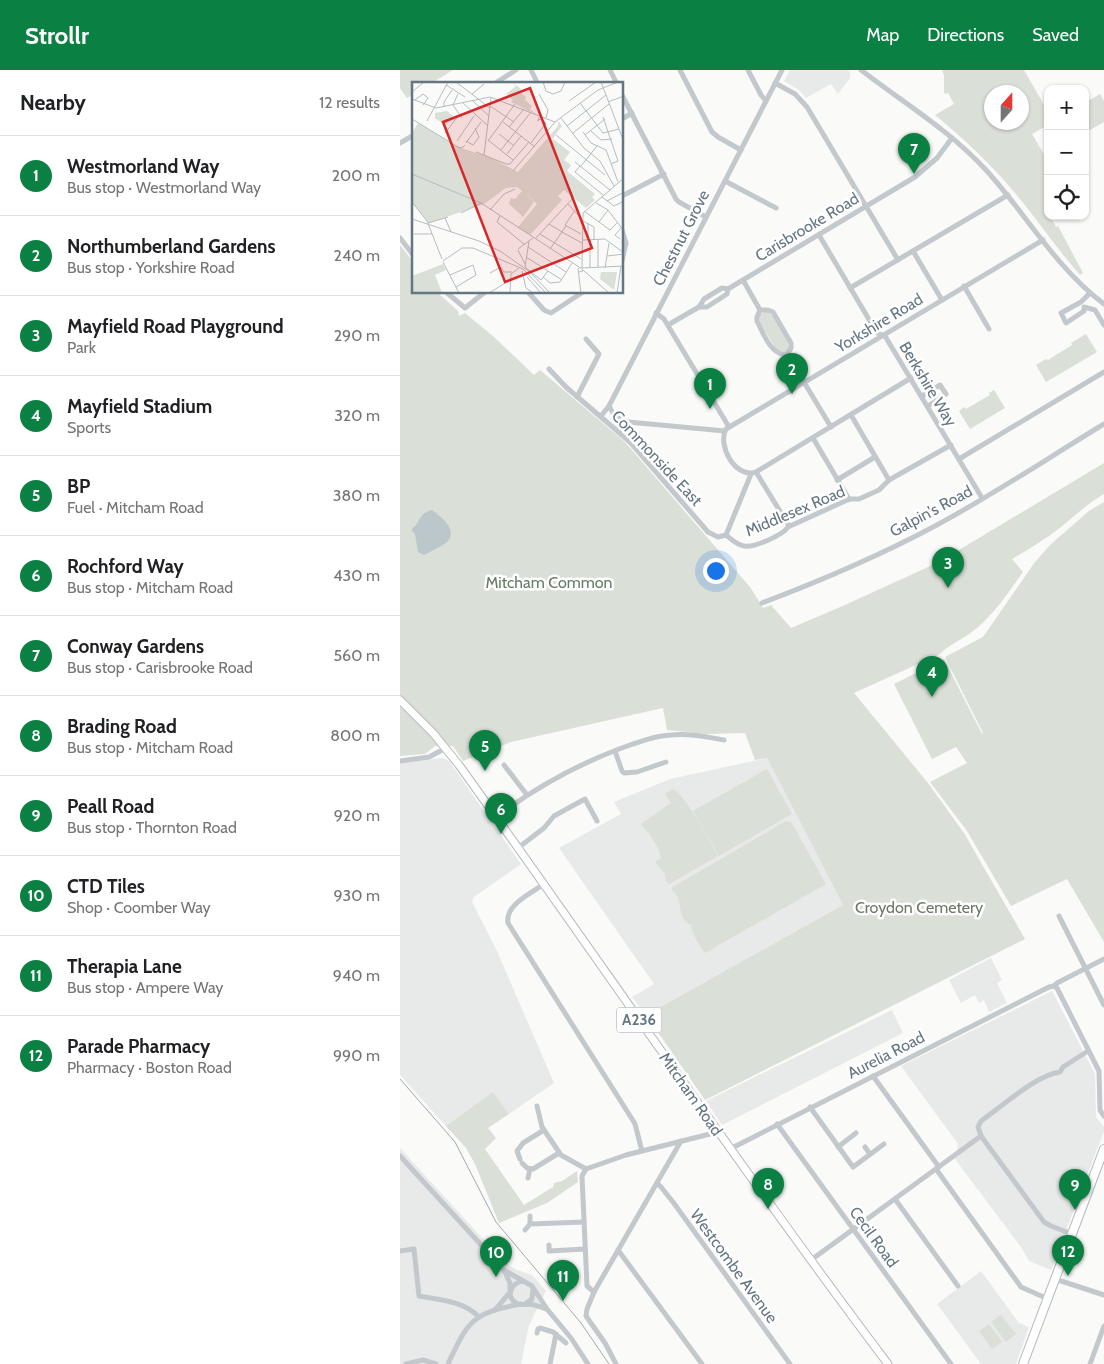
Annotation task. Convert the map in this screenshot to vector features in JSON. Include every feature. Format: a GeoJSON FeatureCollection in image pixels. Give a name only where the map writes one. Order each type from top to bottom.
{"type":"FeatureCollection","features":[{"type":"Feature","properties":{"kind":"highway"},"geometry":{"type":"LineString","coordinates":[[1024,1364],[1104,1149]]}},
{"type":"Feature","properties":{"kind":"main road","name":"A236"},"geometry":{"type":"LineString","coordinates":[[400,700],[446,748]]}},
{"type":"Feature","properties":{"kind":"main road","name":"Mitcham Road"},"geometry":{"type":"LineString","coordinates":[[446,748],[730,1149],[888,1364]]}},
{"type":"Feature","properties":{"kind":"street"},"geometry":{"type":"LineString","coordinates":[[497,82],[516,70]]}},
{"type":"Feature","properties":{"kind":"street"},"geometry":{"type":"LineString","coordinates":[[531,70],[537,82]]}},
{"type":"Feature","properties":{"kind":"street"},"geometry":{"type":"LineString","coordinates":[[610,70],[616,82]]}},
{"type":"Feature","properties":{"kind":"street"},"geometry":{"type":"LineString","coordinates":[[680,70],[712,132],[722,140],[741,150]]}},
{"type":"Feature","properties":{"kind":"street"},"geometry":{"type":"LineString","coordinates":[[748,70],[766,101]]}},
{"type":"Feature","properties":{"kind":"street","name":"Chestnut Grove"},"geometry":{"type":"LineString","coordinates":[[601,416],[609,406],[782,70]]}},
{"type":"Feature","properties":{"kind":"street"},"geometry":{"type":"LineString","coordinates":[[861,70],[918,110],[985,169],[1008,195],[1065,268],[1104,304]]}},
{"type":"Feature","properties":{"kind":"street"},"geometry":{"type":"LineString","coordinates":[[775,83],[796,94],[805,104],[898,260]]}},
{"type":"Feature","properties":{"kind":"street"},"geometry":{"type":"LineString","coordinates":[[624,99],[679,202],[706,218]]}},
{"type":"Feature","properties":{"kind":"street"},"geometry":{"type":"LineString","coordinates":[[624,118],[632,113]]}},
{"type":"Feature","properties":{"kind":"street"},"geometry":{"type":"LineString","coordinates":[[400,144],[412,136]]}},
{"type":"Feature","properties":{"kind":"street","name":"Carisbrooke Road"},"geometry":{"type":"LineString","coordinates":[[668,325],[699,307],[704,299],[722,288],[728,289],[921,173],[938,158],[952,138]]}},
{"type":"Feature","properties":{"kind":"street"},"geometry":{"type":"LineString","coordinates":[[624,195],[664,174]]}},
{"type":"Feature","properties":{"kind":"street"},"geometry":{"type":"LineString","coordinates":[[724,181],[776,208]]}},
{"type":"Feature","properties":{"kind":"street"},"geometry":{"type":"LineString","coordinates":[[850,288],[1008,195]]}},
{"type":"Feature","properties":{"kind":"street","name":"Berkshire Way"},"geometry":{"type":"LineString","coordinates":[[819,235],[877,334],[885,336],[982,498]]}},
{"type":"Feature","properties":{"kind":"street"},"geometry":{"type":"LineString","coordinates":[[400,238],[412,253]]}},
{"type":"Feature","properties":{"kind":"street"},"geometry":{"type":"LineString","coordinates":[[624,239],[626,248],[624,254]]}},
{"type":"Feature","properties":{"kind":"street","name":"Yorkshire Road"},"geometry":{"type":"LineString","coordinates":[[727,429],[1042,240]]}},
{"type":"Feature","properties":{"kind":"street"},"geometry":{"type":"LineString","coordinates":[[912,251],[942,300]]}},
{"type":"Feature","properties":{"kind":"street"},"geometry":{"type":"LineString","coordinates":[[742,280],[760,310]]}},
{"type":"Feature","properties":{"kind":"street"},"geometry":{"type":"LineString","coordinates":[[964,286],[989,329]]}},
{"type":"Feature","properties":{"kind":"street"},"geometry":{"type":"LineString","coordinates":[[699,307],[707,307],[727,294],[728,289]]}},
{"type":"Feature","properties":{"kind":"street"},"geometry":{"type":"LineString","coordinates":[[1090,293],[1083,305],[1095,310],[1104,325]]}},
{"type":"Feature","properties":{"kind":"street"},"geometry":{"type":"LineString","coordinates":[[448,294],[465,308],[482,294]]}},
{"type":"Feature","properties":{"kind":"street"},"geometry":{"type":"LineString","coordinates":[[530,294],[548,313],[553,312],[580,294]]}},
{"type":"Feature","properties":{"kind":"street"},"geometry":{"type":"LineString","coordinates":[[760,310],[757,321],[774,351],[782,355],[788,354]]}},
{"type":"Feature","properties":{"kind":"street"},"geometry":{"type":"LineString","coordinates":[[760,310],[773,312],[791,343],[788,354]]}},
{"type":"Feature","properties":{"kind":"street"},"geometry":{"type":"LineString","coordinates":[[656,313],[663,317],[668,325],[727,429]]}},
{"type":"Feature","properties":{"kind":"street"},"geometry":{"type":"LineString","coordinates":[[578,397],[599,354],[586,339]]}},
{"type":"Feature","properties":{"kind":"street"},"geometry":{"type":"LineString","coordinates":[[788,354],[831,427]]}},
{"type":"Feature","properties":{"kind":"street","name":"Commonside East"},"geometry":{"type":"LineString","coordinates":[[549,369],[621,434],[708,532],[718,537],[726,535]]}},
{"type":"Feature","properties":{"kind":"street"},"geometry":{"type":"LineString","coordinates":[[959,459],[1104,372]]}},
{"type":"Feature","properties":{"kind":"street"},"geometry":{"type":"LineString","coordinates":[[726,535],[753,473],[911,378]]}},
{"type":"Feature","properties":{"kind":"street"},"geometry":{"type":"LineString","coordinates":[[922,396],[940,385],[946,394],[928,406]]}},
{"type":"Feature","properties":{"kind":"street"},"geometry":{"type":"LineString","coordinates":[[609,406],[614,416],[628,422],[727,429]]}},
{"type":"Feature","properties":{"kind":"street"},"geometry":{"type":"LineString","coordinates":[[851,415],[889,480]]}},
{"type":"Feature","properties":{"kind":"street"},"geometry":{"type":"LineString","coordinates":[[621,434],[628,422]]}},
{"type":"Feature","properties":{"kind":"street","name":"Galpin's Road"},"geometry":{"type":"LineString","coordinates":[[762,604],[878,554],[923,532],[1104,424]]}},
{"type":"Feature","properties":{"kind":"street"},"geometry":{"type":"LineString","coordinates":[[727,429],[723,436],[724,446],[730,458],[740,469],[753,473],[789,526]]}},
{"type":"Feature","properties":{"kind":"street"},"geometry":{"type":"LineString","coordinates":[[813,438],[849,499]]}},
{"type":"Feature","properties":{"kind":"street","name":"Middlesex Road"},"geometry":{"type":"LineString","coordinates":[[726,535],[741,545],[750,546],[784,533],[789,526],[849,499],[860,499],[872,494],[882,488],[889,480],[951,445]]}},
{"type":"Feature","properties":{"kind":"street"},"geometry":{"type":"LineString","coordinates":[[837,480],[875,457]]}},
{"type":"Feature","properties":{"kind":"street"},"geometry":{"type":"LineString","coordinates":[[496,817],[527,795],[568,771],[645,740],[669,735],[689,735],[724,740]]}},
{"type":"Feature","properties":{"kind":"street"},"geometry":{"type":"LineString","coordinates":[[400,761],[428,758],[446,748]]}},
{"type":"Feature","properties":{"kind":"street"},"geometry":{"type":"LineString","coordinates":[[615,751],[624,773],[637,772],[666,762]]}},
{"type":"Feature","properties":{"kind":"street"},"geometry":{"type":"LineString","coordinates":[[504,766],[527,795]]}},
{"type":"Feature","properties":{"kind":"street"},"geometry":{"type":"LineString","coordinates":[[518,848],[544,828],[554,816],[587,798],[597,821]]}},
{"type":"Feature","properties":{"kind":"street"},"geometry":{"type":"LineString","coordinates":[[544,884],[512,908],[507,917],[508,923],[635,1124],[642,1151]]}},
{"type":"Feature","properties":{"kind":"street"},"geometry":{"type":"LineString","coordinates":[[1059,916],[1104,1005]]}},
{"type":"Feature","properties":{"kind":"street","name":"Aurelia Road"},"geometry":{"type":"LineString","coordinates":[[730,1149],[1104,959]]}},
{"type":"Feature","properties":{"kind":"street"},"geometry":{"type":"LineString","coordinates":[[1054,986],[1057,988],[1099,1073],[1100,1110],[1104,1116]]}},
{"type":"Feature","properties":{"kind":"street"},"geometry":{"type":"LineString","coordinates":[[1072,1234],[1044,1222],[981,1136],[978,1127],[981,1121],[1042,1078],[1054,1072],[1060,1072],[1063,1067],[1088,1051]]}},
{"type":"Feature","properties":{"kind":"street"},"geometry":{"type":"LineString","coordinates":[[873,1076],[1021,1287],[1048,1298]]}},
{"type":"Feature","properties":{"kind":"street"},"geometry":{"type":"LineString","coordinates":[[537,1106],[544,1130],[559,1152],[564,1158],[586,1169]]}},
{"type":"Feature","properties":{"kind":"street"},"geometry":{"type":"LineString","coordinates":[[810,1108],[853,1167],[884,1144]]}},
{"type":"Feature","properties":{"kind":"street","name":"Cecil Road"},"geometry":{"type":"LineString","coordinates":[[777,1124],[951,1364]]}},
{"type":"Feature","properties":{"kind":"street"},"geometry":{"type":"LineString","coordinates":[[517,1150],[523,1143],[544,1130]]}},
{"type":"Feature","properties":{"kind":"street"},"geometry":{"type":"LineString","coordinates":[[594,1292],[587,1286],[582,1176],[586,1169],[642,1151],[718,1132]]}},
{"type":"Feature","properties":{"kind":"street"},"geometry":{"type":"LineString","coordinates":[[838,1147],[856,1133]]}},
{"type":"Feature","properties":{"kind":"street"},"geometry":{"type":"LineString","coordinates":[[811,1260],[981,1136]]}},
{"type":"Feature","properties":{"kind":"street"},"geometry":{"type":"LineString","coordinates":[[616,1364],[605,1343],[587,1318],[586,1312],[594,1292],[681,1141]]}},
{"type":"Feature","properties":{"kind":"street"},"geometry":{"type":"LineString","coordinates":[[865,1147],[870,1154]]}},
{"type":"Feature","properties":{"kind":"street"},"geometry":{"type":"LineString","coordinates":[[510,1149],[517,1150]]}},
{"type":"Feature","properties":{"kind":"street"},"geometry":{"type":"LineString","coordinates":[[517,1150],[521,1161],[530,1169],[537,1168],[559,1152]]}},
{"type":"Feature","properties":{"kind":"street"},"geometry":{"type":"LineString","coordinates":[[400,1156],[504,1270],[530,1283],[588,1364]]}},
{"type":"Feature","properties":{"kind":"street"},"geometry":{"type":"LineString","coordinates":[[528,1178],[530,1169]]}},
{"type":"Feature","properties":{"kind":"street","name":"Westcombe Avenue"},"geometry":{"type":"LineString","coordinates":[[656,1183],[661,1186],[673,1202],[790,1364]]}},
{"type":"Feature","properties":{"kind":"street"},"geometry":{"type":"LineString","coordinates":[[895,1199],[958,1286]]}},
{"type":"Feature","properties":{"kind":"street"},"geometry":{"type":"LineString","coordinates":[[525,1230],[530,1224],[530,1216]]}},
{"type":"Feature","properties":{"kind":"street"},"geometry":{"type":"LineString","coordinates":[[530,1224],[584,1222]]}},
{"type":"Feature","properties":{"kind":"street"},"geometry":{"type":"LineString","coordinates":[[549,1245],[549,1251],[585,1250]]}},
{"type":"Feature","properties":{"kind":"street"},"geometry":{"type":"LineString","coordinates":[[400,1251],[414,1250],[420,1296],[460,1305],[471,1310],[479,1318]]}},
{"type":"Feature","properties":{"kind":"street"},"geometry":{"type":"LineString","coordinates":[[618,1250],[702,1364]]}},
{"type":"Feature","properties":{"kind":"street"},"geometry":{"type":"LineString","coordinates":[[504,1270],[510,1283],[512,1299],[523,1304]]}},
{"type":"Feature","properties":{"kind":"street"},"geometry":{"type":"LineString","coordinates":[[1055,1279],[1103,1295],[1104,1288]]}},
{"type":"Feature","properties":{"kind":"street"},"geometry":{"type":"LineString","coordinates":[[495,1310],[516,1282],[523,1281]]}},
{"type":"Feature","properties":{"kind":"street"},"geometry":{"type":"LineString","coordinates":[[523,1304],[532,1299],[533,1289]]}},
{"type":"Feature","properties":{"kind":"street"},"geometry":{"type":"LineString","coordinates":[[448,1364],[465,1329],[479,1318],[495,1310],[523,1304],[537,1305],[547,1309]]}},
{"type":"Feature","properties":{"kind":"street"},"geometry":{"type":"LineString","coordinates":[[1090,1364],[1104,1326]]}},
{"type":"Feature","properties":{"kind":"street"},"geometry":{"type":"LineString","coordinates":[[537,1333],[540,1328],[548,1329],[566,1343]]}},
{"type":"Feature","properties":{"kind":"street"},"geometry":{"type":"LineString","coordinates":[[550,1364],[556,1334]]}},
{"type":"Feature","properties":{"kind":"street"},"geometry":{"type":"LineString","coordinates":[[406,1364],[423,1360],[436,1364]]}},
{"type":"Feature","properties":{"kind":"shaded area"},"geometry":{"type":"Polygon","coordinates":[[[790,70],[848,70],[850,78],[838,94],[831,84],[806,98],[799,90],[784,81],[790,70]]]}},
{"type":"Feature","properties":{"kind":"shaded area"},"geometry":{"type":"Polygon","coordinates":[[[432,510],[447,523],[451,536],[446,543],[424,555],[418,552],[415,534],[411,530],[421,516],[432,510]]]}},
{"type":"Feature","properties":{"kind":"shaded area"},"geometry":{"type":"Polygon","coordinates":[[[443,758],[449,761],[521,864],[474,897],[472,902],[497,951],[554,1083],[509,1114],[493,1093],[446,1126],[400,1075],[400,763],[443,758]]]}},
{"type":"Feature","properties":{"kind":"shaded area"},"geometry":{"type":"Polygon","coordinates":[[[767,758],[843,905],[646,1015],[632,997],[654,984],[559,848],[621,814],[614,802],[670,779],[767,758]]]}},
{"type":"Feature","properties":{"kind":"shaded area"},"geometry":{"type":"Polygon","coordinates":[[[991,958],[1002,980],[997,983],[1007,1003],[989,1012],[984,1000],[979,1003],[975,995],[961,1003],[949,980],[991,958]]]}},
{"type":"Feature","properties":{"kind":"shaded area"},"geometry":{"type":"Polygon","coordinates":[[[1052,991],[1095,1074],[1096,1117],[1104,1127],[1104,1131],[1051,1270],[1029,1261],[1021,1247],[955,1159],[958,1144],[901,1066],[1052,991]]]}},
{"type":"Feature","properties":{"kind":"shaded area"},"geometry":{"type":"Polygon","coordinates":[[[892,1010],[903,1033],[722,1125],[706,1101],[892,1010]]]}},
{"type":"Feature","properties":{"kind":"shaded area"},"geometry":{"type":"Polygon","coordinates":[[[400,1148],[505,1263],[517,1270],[532,1275],[546,1291],[529,1325],[521,1364],[400,1364],[400,1148]]]}},
{"type":"Feature","properties":{"kind":"shaded area"},"geometry":{"type":"Polygon","coordinates":[[[981,1271],[1019,1323],[1029,1327],[1016,1364],[981,1364],[937,1304],[981,1271]]]}},
{"type":"Feature","properties":{"kind":"green space"},"geometry":{"type":"Polygon","coordinates":[[[400,70],[453,70],[433,82],[412,82],[412,95],[407,98],[400,88],[400,70]]]}},
{"type":"Feature","properties":{"kind":"green space"},"geometry":{"type":"Polygon","coordinates":[[[942,70],[1024,70],[1044,105],[1044,127],[1032,134],[1044,154],[1044,220],[1052,220],[1056,227],[1058,226],[1083,273],[1080,275],[996,172],[935,115],[954,104],[948,93],[945,94],[944,75],[942,70]]]}},
{"type":"Feature","properties":{"kind":"green space"},"geometry":{"type":"Polygon","coordinates":[[[1100,94],[1104,101],[1104,122],[1090,130],[1089,128],[1089,101],[1100,94]]]}},
{"type":"Feature","properties":{"kind":"green space"},"geometry":{"type":"Polygon","coordinates":[[[400,245],[412,260],[412,294],[439,294],[458,311],[459,316],[465,313],[494,337],[534,375],[540,370],[625,442],[750,587],[763,608],[771,605],[791,628],[939,562],[1104,463],[1104,494],[1049,536],[1012,559],[1023,572],[985,621],[940,654],[854,693],[928,783],[964,833],[1025,939],[705,1100],[646,1015],[843,905],[767,758],[755,760],[745,733],[706,734],[667,730],[663,708],[511,742],[463,761],[453,746],[435,746],[425,754],[400,756],[400,245]]]}},
{"type":"Feature","properties":{"kind":"green space"},"geometry":{"type":"Polygon","coordinates":[[[766,311],[774,317],[784,333],[789,349],[785,352],[777,351],[760,323],[759,315],[766,311]]]}},
{"type":"Feature","properties":{"kind":"green space"},"geometry":{"type":"Polygon","coordinates":[[[1086,334],[1097,352],[1046,382],[1036,365],[1046,359],[1048,360],[1086,334]]]}},
{"type":"Feature","properties":{"kind":"green space"},"geometry":{"type":"Polygon","coordinates":[[[994,390],[1005,408],[970,429],[959,411],[990,395],[989,393],[994,390]]]}},
{"type":"Feature","properties":{"kind":"green space"},"geometry":{"type":"Polygon","coordinates":[[[1104,502],[1104,942],[1067,879],[1011,906],[967,831],[930,782],[967,763],[956,747],[932,759],[894,684],[944,659],[982,734],[945,657],[983,637],[1035,562],[1051,544],[1089,511],[1104,502]]]}},
{"type":"Feature","properties":{"kind":"green space"},"geometry":{"type":"Polygon","coordinates":[[[767,769],[792,814],[719,856],[693,811],[767,769]]]}},
{"type":"Feature","properties":{"kind":"green space"},"geometry":{"type":"Polygon","coordinates":[[[672,789],[684,799],[718,856],[669,884],[666,881],[665,874],[655,862],[661,858],[658,849],[641,824],[671,803],[665,794],[672,789]]]}},
{"type":"Feature","properties":{"kind":"green space"},"geometry":{"type":"Polygon","coordinates":[[[786,821],[791,822],[826,884],[705,953],[691,925],[682,916],[677,897],[671,888],[786,821]]]}},
{"type":"Feature","properties":{"kind":"green space"},"geometry":{"type":"Polygon","coordinates":[[[493,1092],[509,1114],[488,1128],[496,1138],[485,1149],[524,1205],[553,1187],[554,1183],[562,1181],[577,1171],[578,1182],[547,1203],[499,1223],[475,1164],[466,1148],[446,1126],[493,1092]]]}},
{"type":"Feature","properties":{"kind":"green space"},"geometry":{"type":"Polygon","coordinates":[[[1001,1315],[1016,1334],[1006,1342],[991,1322],[1001,1315]]]}},
{"type":"Feature","properties":{"kind":"green space"},"geometry":{"type":"Polygon","coordinates":[[[989,1324],[1002,1342],[992,1349],[979,1331],[989,1324]]]}},
{"type":"Feature","properties":{"kind":"tram line"},"geometry":{"type":"LineString","coordinates":[[400,1079],[455,1142],[496,1222],[581,1323],[609,1364]]}},
{"type":"Feature","properties":{"kind":"place","name":"Conway Gardens"},"geometry":{"type":"Point","coordinates":[914,174]}},
{"type":"Feature","properties":{"kind":"place","name":"Northumberland Gardens"},"geometry":{"type":"Point","coordinates":[792,394]}},
{"type":"Feature","properties":{"kind":"place","name":"Westmorland Way"},"geometry":{"type":"Point","coordinates":[710,409]}},
{"type":"Feature","properties":{"kind":"place","name":"Mayfield Road Playground"},"geometry":{"type":"Point","coordinates":[948,588]}},
{"type":"Feature","properties":{"kind":"place","name":"Mayfield Stadium"},"geometry":{"type":"Point","coordinates":[932,697]}},
{"type":"Feature","properties":{"kind":"place","name":"BP"},"geometry":{"type":"Point","coordinates":[485,771]}},
{"type":"Feature","properties":{"kind":"place","name":"Rochford Way"},"geometry":{"type":"Point","coordinates":[501,834]}},
{"type":"Feature","properties":{"kind":"place","name":"Brading Road"},"geometry":{"type":"Point","coordinates":[768,1209]}},
{"type":"Feature","properties":{"kind":"place","name":"Peall Road"},"geometry":{"type":"Point","coordinates":[1075,1210]}},
{"type":"Feature","properties":{"kind":"place","name":"Parade Pharmacy"},"geometry":{"type":"Point","coordinates":[1068,1276]}},
{"type":"Feature","properties":{"kind":"place","name":"CTD Tiles"},"geometry":{"type":"Point","coordinates":[496,1277]}},
{"type":"Feature","properties":{"kind":"place","name":"Therapia Lane"},"geometry":{"type":"Point","coordinates":[563,1301]}},
{"type":"Feature","properties":{"kind":"park label","name":"Mitcham Common"},"geometry":{"type":"Point","coordinates":[549,582]}},
{"type":"Feature","properties":{"kind":"park label","name":"Croydon Cemetery"},"geometry":{"type":"Point","coordinates":[919,907]}}]}
